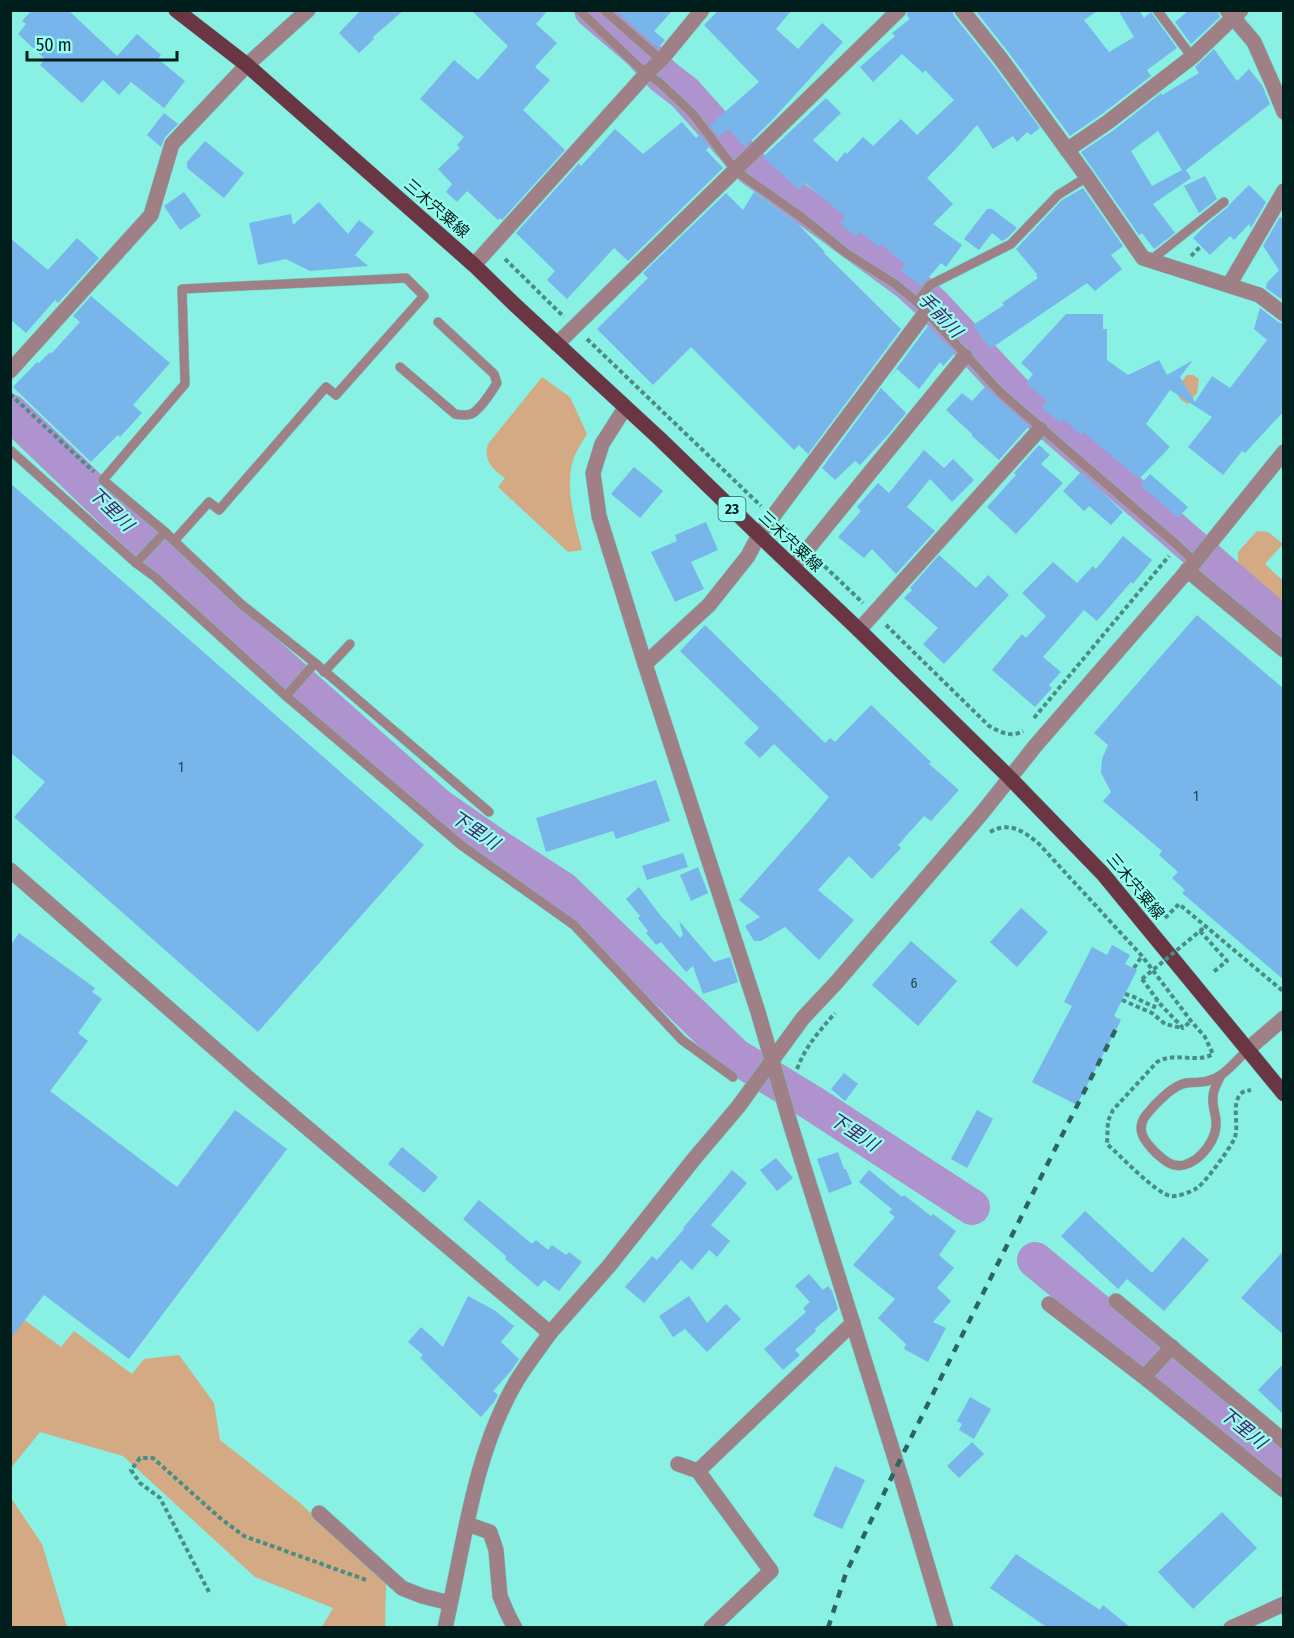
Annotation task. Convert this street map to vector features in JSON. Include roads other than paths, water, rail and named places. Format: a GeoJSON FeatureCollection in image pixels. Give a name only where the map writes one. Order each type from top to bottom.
{"type":"FeatureCollection","features":[{"type":"Feature","properties":{"kind":"main road","name":"三木宍粟線"},"geometry":{"type":"LineString","coordinates":[[176,10],[247,65],[474,265],[859,630],[1009,777],[1102,874],[1284,1094]]}},
{"type":"Feature","properties":{"kind":"street"},"geometry":{"type":"LineString","coordinates":[[10,371],[151,215],[172,144],[247,65],[308,10]]}},
{"type":"Feature","properties":{"kind":"street"},"geometry":{"type":"LineString","coordinates":[[474,265],[661,60],[702,10]]}},
{"type":"Feature","properties":{"kind":"street"},"geometry":{"type":"LineString","coordinates":[[557,344],[899,10]]}},
{"type":"Feature","properties":{"kind":"street"},"geometry":{"type":"LineString","coordinates":[[962,10],[1001,59],[1143,258],[1259,295],[1284,314]]}},
{"type":"Feature","properties":{"kind":"street"},"geometry":{"type":"LineString","coordinates":[[1067,150],[1108,122],[1192,57],[1234,13],[1254,42],[1284,112]]}},
{"type":"Feature","properties":{"kind":"street"},"geometry":{"type":"LineString","coordinates":[[1229,285],[1284,191]]}},
{"type":"Feature","properties":{"kind":"street"},"geometry":{"type":"LineString","coordinates":[[645,664],[709,605],[748,556],[759,535],[921,307]]}},
{"type":"Feature","properties":{"kind":"street"},"geometry":{"type":"LineString","coordinates":[[793,567],[964,356]]}},
{"type":"Feature","properties":{"kind":"street"},"geometry":{"type":"LineString","coordinates":[[626,408],[602,444],[592,474],[599,516],[754,1001],[946,1628]]}},
{"type":"Feature","properties":{"kind":"street"},"geometry":{"type":"LineString","coordinates":[[859,630],[1040,429]]}},
{"type":"Feature","properties":{"kind":"street"},"geometry":{"type":"LineString","coordinates":[[445,1628],[478,1479],[499,1417],[516,1382],[550,1333],[609,1266],[738,1107],[803,1018],[975,821],[1009,777],[1191,566],[1284,452]]}},
{"type":"Feature","properties":{"kind":"street"},"geometry":{"type":"LineString","coordinates":[[1191,566],[1284,650]]}},
{"type":"Feature","properties":{"kind":"street"},"geometry":{"type":"LineString","coordinates":[[10,870],[253,1082],[550,1333]]}},
{"type":"Feature","properties":{"kind":"street"},"geometry":{"type":"LineString","coordinates":[[1248,1049],[1284,1018]]}},
{"type":"Feature","properties":{"kind":"street"},"geometry":{"type":"LineString","coordinates":[[1116,1301],[1284,1441]]}},
{"type":"Feature","properties":{"kind":"street"},"geometry":{"type":"LineString","coordinates":[[1049,1304],[1284,1490]]}},
{"type":"Feature","properties":{"kind":"street"},"geometry":{"type":"LineString","coordinates":[[698,1471],[853,1323]]}},
{"type":"Feature","properties":{"kind":"street"},"geometry":{"type":"LineString","coordinates":[[1144,1377],[1172,1347]]}},
{"type":"Feature","properties":{"kind":"street"},"geometry":{"type":"LineString","coordinates":[[678,1464],[698,1471],[771,1571],[711,1628]]}},
{"type":"Feature","properties":{"kind":"street"},"geometry":{"type":"LineString","coordinates":[[319,1513],[402,1588],[450,1603]]}},
{"type":"Feature","properties":{"kind":"street"},"geometry":{"type":"LineString","coordinates":[[467,1524],[490,1532],[496,1550],[500,1596],[515,1628]]}},
{"type":"Feature","properties":{"kind":"street"},"geometry":{"type":"LineString","coordinates":[[1232,1628],[1284,1604]]}},
{"type":"Feature","properties":{"kind":"lane"},"geometry":{"type":"LineString","coordinates":[[579,10],[646,74],[659,82],[692,113],[735,171],[804,219],[846,253],[895,284],[921,307],[1000,393],[1178,545],[1191,566]]}},
{"type":"Feature","properties":{"kind":"lane"},"geometry":{"type":"LineString","coordinates":[[604,10],[661,60]]}},
{"type":"Feature","properties":{"kind":"lane"},"geometry":{"type":"LineString","coordinates":[[1157,10],[1192,57]]}},
{"type":"Feature","properties":{"kind":"lane"},"geometry":{"type":"LineString","coordinates":[[921,307],[930,285],[1011,244],[1058,195],[1087,177]]}},
{"type":"Feature","properties":{"kind":"lane"},"geometry":{"type":"LineString","coordinates":[[1151,260],[1224,202]]}},
{"type":"Feature","properties":{"kind":"lane"},"geometry":{"type":"LineString","coordinates":[[174,541],[208,502],[219,510],[326,387],[336,395],[424,296],[406,278],[182,289],[185,384],[103,480],[165,532],[174,541],[241,604],[315,663],[489,812]]}},
{"type":"Feature","properties":{"kind":"lane"},"geometry":{"type":"LineString","coordinates":[[400,367],[455,414],[473,414],[496,383],[494,374],[438,322]]}},
{"type":"Feature","properties":{"kind":"lane"},"geometry":{"type":"LineString","coordinates":[[10,450],[286,696],[461,845],[574,925],[682,1040],[733,1077]]}},
{"type":"Feature","properties":{"kind":"lane"},"geometry":{"type":"LineString","coordinates":[[136,563],[165,532]]}},
{"type":"Feature","properties":{"kind":"lane"},"geometry":{"type":"LineString","coordinates":[[324,672],[350,644]]}},
{"type":"Feature","properties":{"kind":"lane"},"geometry":{"type":"LineString","coordinates":[[286,696],[315,663]]}},
{"type":"Feature","properties":{"kind":"lane"},"geometry":{"type":"LineString","coordinates":[[1221,1075],[1212,1098],[1216,1119],[1213,1140],[1195,1160],[1176,1166],[1166,1162],[1142,1137],[1141,1122],[1145,1115],[1175,1087],[1185,1083],[1205,1082],[1221,1075],[1248,1049]]}},
{"type":"Feature","properties":{"kind":"waterway","name":"手前川"},"geometry":{"type":"LineString","coordinates":[[592,10],[640,51],[663,76],[685,93],[751,167],[909,283],[934,306],[1012,390],[1284,626]]}},
{"type":"Feature","properties":{"kind":"waterway","name":"下里川"},"geometry":{"type":"LineString","coordinates":[[10,412],[206,600],[438,806],[562,889],[735,1056],[972,1207]]}},
{"type":"Feature","properties":{"kind":"waterway","name":"下里川"},"geometry":{"type":"LineString","coordinates":[[1035,1260],[1229,1419],[1284,1460]]}},
{"type":"Feature","properties":{"kind":"railway"},"geometry":{"type":"LineString","coordinates":[[828,1628],[846,1573],[897,1466],[1119,1023]]}}]}
